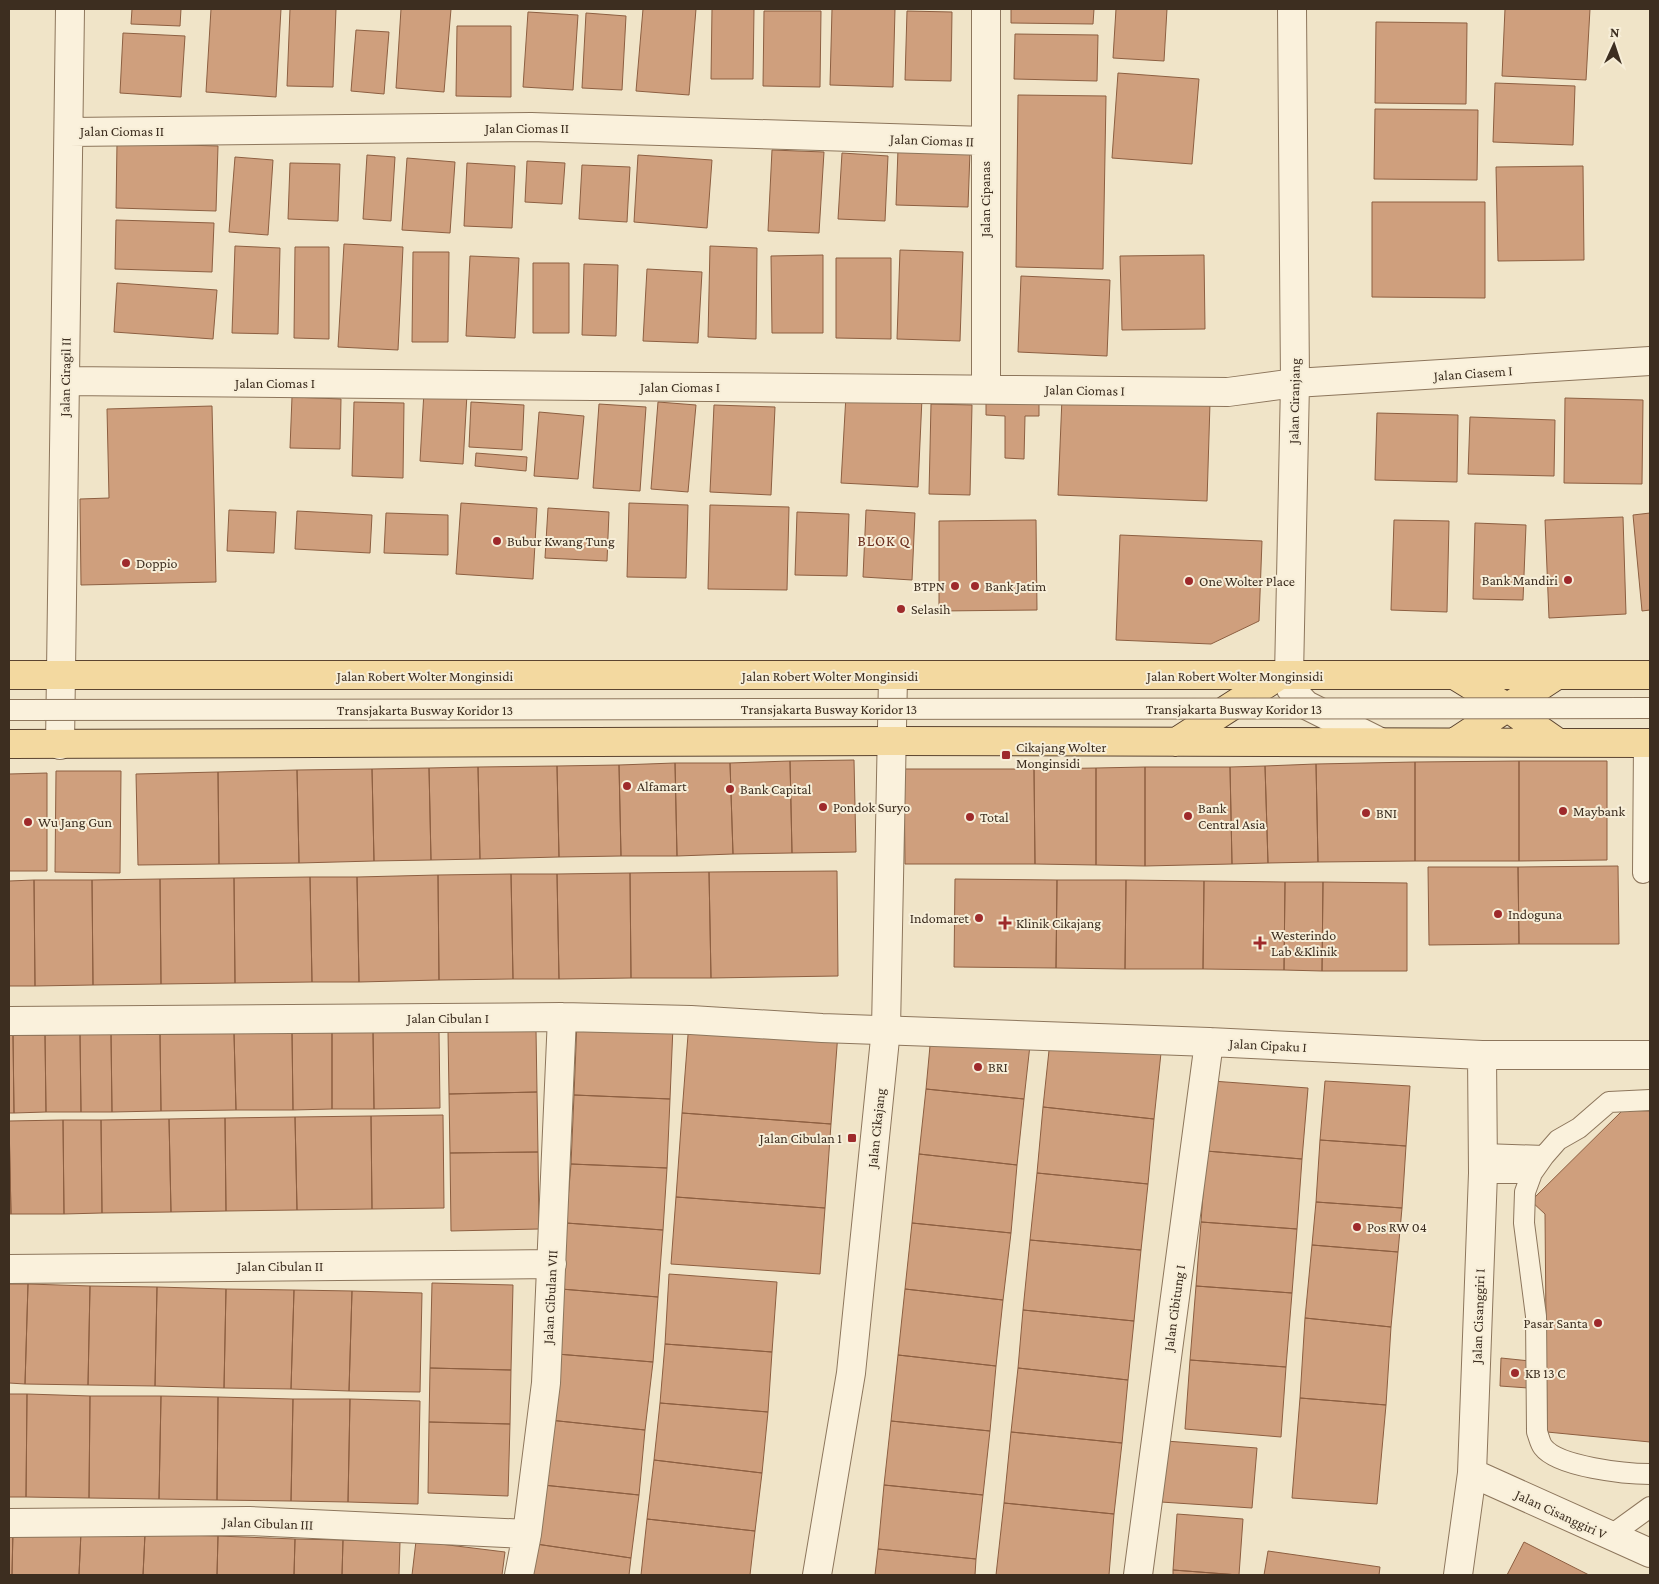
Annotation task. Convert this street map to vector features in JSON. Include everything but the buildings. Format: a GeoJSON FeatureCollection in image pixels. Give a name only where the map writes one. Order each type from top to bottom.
{"type":"FeatureCollection","features":[{"type":"Feature","properties":{"kind":"main road","name":"Jalan Robert Wolter Monginsidi"},"geometry":{"type":"LineString","coordinates":[[9,675],[1650,675]]}},
{"type":"Feature","properties":{"kind":"main road"},"geometry":{"type":"LineString","coordinates":[[1455,742],[1556,675]]}},
{"type":"Feature","properties":{"kind":"main road"},"geometry":{"type":"LineString","coordinates":[[1178,676],[1269,742]]}},
{"type":"Feature","properties":{"kind":"main road"},"geometry":{"type":"LineString","coordinates":[[1176,742],[1225,710],[1283,676]]}},
{"type":"Feature","properties":{"kind":"main road"},"geometry":{"type":"LineString","coordinates":[[1456,676],[1508,708],[1557,742]]}},
{"type":"Feature","properties":{"kind":"main road"},"geometry":{"type":"LineString","coordinates":[[9,744],[892,740],[1647,743]]}},
{"type":"Feature","properties":{"kind":"street","name":"Jalan Ciragil II"},"geometry":{"type":"LineString","coordinates":[[60,745],[70,9]]}},
{"type":"Feature","properties":{"kind":"street","name":"Jalan Cipanas"},"geometry":{"type":"LineString","coordinates":[[986,9],[986,389]]}},
{"type":"Feature","properties":{"kind":"street","name":"Jalan Ciranjang"},"geometry":{"type":"LineString","coordinates":[[1292,9],[1295,383],[1283,676],[1291,690],[1306,706],[1380,742]]}},
{"type":"Feature","properties":{"kind":"street","name":"Jalan Ciomas II"},"geometry":{"type":"LineString","coordinates":[[69,132],[531,127],[985,141]]}},
{"type":"Feature","properties":{"kind":"street","name":"Jalan Ciasem I"},"geometry":{"type":"LineString","coordinates":[[1295,383],[1650,361]]}},
{"type":"Feature","properties":{"kind":"street","name":"Jalan Ciomas I"},"geometry":{"type":"LineString","coordinates":[[65,381],[1228,392],[1295,383]]}},
{"type":"Feature","properties":{"kind":"street","name":"Jalan Cikajang"},"geometry":{"type":"LineString","coordinates":[[817,1575],[851,1372],[886,1029],[892,676]]}},
{"type":"Feature","properties":{"kind":"street","name":"Jalan Cibulan I"},"geometry":{"type":"LineString","coordinates":[[9,1021],[562,1018],[691,1020],[822,1028],[886,1029]]}},
{"type":"Feature","properties":{"kind":"street","name":"Jalan Cibulan VII"},"geometry":{"type":"LineString","coordinates":[[519,1575],[527,1534],[546,1383],[562,1018]]}},
{"type":"Feature","properties":{"kind":"street","name":"Jalan Cipaku I"},"geometry":{"type":"LineString","coordinates":[[886,1029],[1482,1055],[1650,1055]]}},
{"type":"Feature","properties":{"kind":"street","name":"Jalan Cibitung I"},"geometry":{"type":"LineString","coordinates":[[1138,1575],[1209,1042]]}},
{"type":"Feature","properties":{"kind":"street","name":"Jalan Cisanggiri I"},"geometry":{"type":"LineString","coordinates":[[1458,1575],[1472,1473],[1483,1164],[1482,1055]]}},
{"type":"Feature","properties":{"kind":"street","name":"Jalan Cibulan II"},"geometry":{"type":"LineString","coordinates":[[9,1269],[552,1264]]}},
{"type":"Feature","properties":{"kind":"street","name":"Jalan Cisanggiri V"},"geometry":{"type":"LineString","coordinates":[[1472,1473],[1650,1553]]}},
{"type":"Feature","properties":{"kind":"street","name":"Jalan Cibulan III"},"geometry":{"type":"LineString","coordinates":[[9,1523],[248,1521],[527,1534]]}},
{"type":"Feature","properties":{"kind":"lane","name":"Transjakarta Busway Koridor 13"},"geometry":{"type":"LineString","coordinates":[[9,710],[1650,708]]}},
{"type":"Feature","properties":{"kind":"lane"},"geometry":{"type":"LineString","coordinates":[[1643,873],[1647,743]]}},
{"type":"Feature","properties":{"kind":"lane"},"geometry":{"type":"LineString","coordinates":[[1650,1100],[1609,1102],[1579,1128],[1558,1140],[1532,1173],[1525,1192],[1524,1224],[1536,1316],[1537,1432],[1543,1447],[1561,1458],[1596,1470],[1650,1474]]}},
{"type":"Feature","properties":{"kind":"lane"},"geometry":{"type":"LineString","coordinates":[[1483,1164],[1544,1156]]}},
{"type":"Feature","properties":{"kind":"lane"},"geometry":{"type":"LineString","coordinates":[[1483,1164],[1532,1173]]}},
{"type":"Feature","properties":{"kind":"lane"},"geometry":{"type":"LineString","coordinates":[[1610,1536],[1650,1507]]}},
{"type":"Feature","properties":{"kind":"place","name":"Bubur Kwang Tung"},"geometry":{"type":"Point","coordinates":[497,541]}},
{"type":"Feature","properties":{"kind":"place","name":"Doppio"},"geometry":{"type":"Point","coordinates":[126,563]}},
{"type":"Feature","properties":{"kind":"place","name":"Bank Mandiri"},"geometry":{"type":"Point","coordinates":[1568,580]}},
{"type":"Feature","properties":{"kind":"place","name":"One Wolter Place"},"geometry":{"type":"Point","coordinates":[1189,581]}},
{"type":"Feature","properties":{"kind":"place","name":"BTPN"},"geometry":{"type":"Point","coordinates":[955,586]}},
{"type":"Feature","properties":{"kind":"place","name":"Bank Jatim"},"geometry":{"type":"Point","coordinates":[975,586]}},
{"type":"Feature","properties":{"kind":"place","name":"Selasih"},"geometry":{"type":"Point","coordinates":[901,609]}},
{"type":"Feature","properties":{"kind":"place","name":"Cikajang Wolter Monginsidi"},"geometry":{"type":"Point","coordinates":[1006,755]}},
{"type":"Feature","properties":{"kind":"place","name":"Alfamart"},"geometry":{"type":"Point","coordinates":[627,786]}},
{"type":"Feature","properties":{"kind":"place","name":"Bank Capital"},"geometry":{"type":"Point","coordinates":[730,789]}},
{"type":"Feature","properties":{"kind":"place","name":"Pondok Suryo"},"geometry":{"type":"Point","coordinates":[823,807]}},
{"type":"Feature","properties":{"kind":"place","name":"Maybank"},"geometry":{"type":"Point","coordinates":[1563,811]}},
{"type":"Feature","properties":{"kind":"place","name":"BNI"},"geometry":{"type":"Point","coordinates":[1366,813]}},
{"type":"Feature","properties":{"kind":"place","name":"Bank Central Asia"},"geometry":{"type":"Point","coordinates":[1188,816]}},
{"type":"Feature","properties":{"kind":"place","name":"Total"},"geometry":{"type":"Point","coordinates":[970,817]}},
{"type":"Feature","properties":{"kind":"place","name":"Wu Jang Gun"},"geometry":{"type":"Point","coordinates":[28,822]}},
{"type":"Feature","properties":{"kind":"place","name":"Indoguna"},"geometry":{"type":"Point","coordinates":[1498,914]}},
{"type":"Feature","properties":{"kind":"place","name":"Indomaret"},"geometry":{"type":"Point","coordinates":[979,918]}},
{"type":"Feature","properties":{"kind":"place","name":"Klinik Cikajang"},"geometry":{"type":"Point","coordinates":[1005,923]}},
{"type":"Feature","properties":{"kind":"place","name":"Westerindo Lab &Klinik"},"geometry":{"type":"Point","coordinates":[1260,943]}},
{"type":"Feature","properties":{"kind":"place","name":"BRI"},"geometry":{"type":"Point","coordinates":[978,1067]}},
{"type":"Feature","properties":{"kind":"place","name":"Jalan Cibulan 1"},"geometry":{"type":"Point","coordinates":[852,1138]}},
{"type":"Feature","properties":{"kind":"place","name":"Pos RW 04"},"geometry":{"type":"Point","coordinates":[1357,1227]}},
{"type":"Feature","properties":{"kind":"place","name":"Pasar Santa"},"geometry":{"type":"Point","coordinates":[1598,1323]}},
{"type":"Feature","properties":{"kind":"place","name":"KB 13 C"},"geometry":{"type":"Point","coordinates":[1515,1373]}},
{"type":"Feature","properties":{"kind":"district","name":"BLOK Q"},"geometry":{"type":"Point","coordinates":[884,541]}}]}
